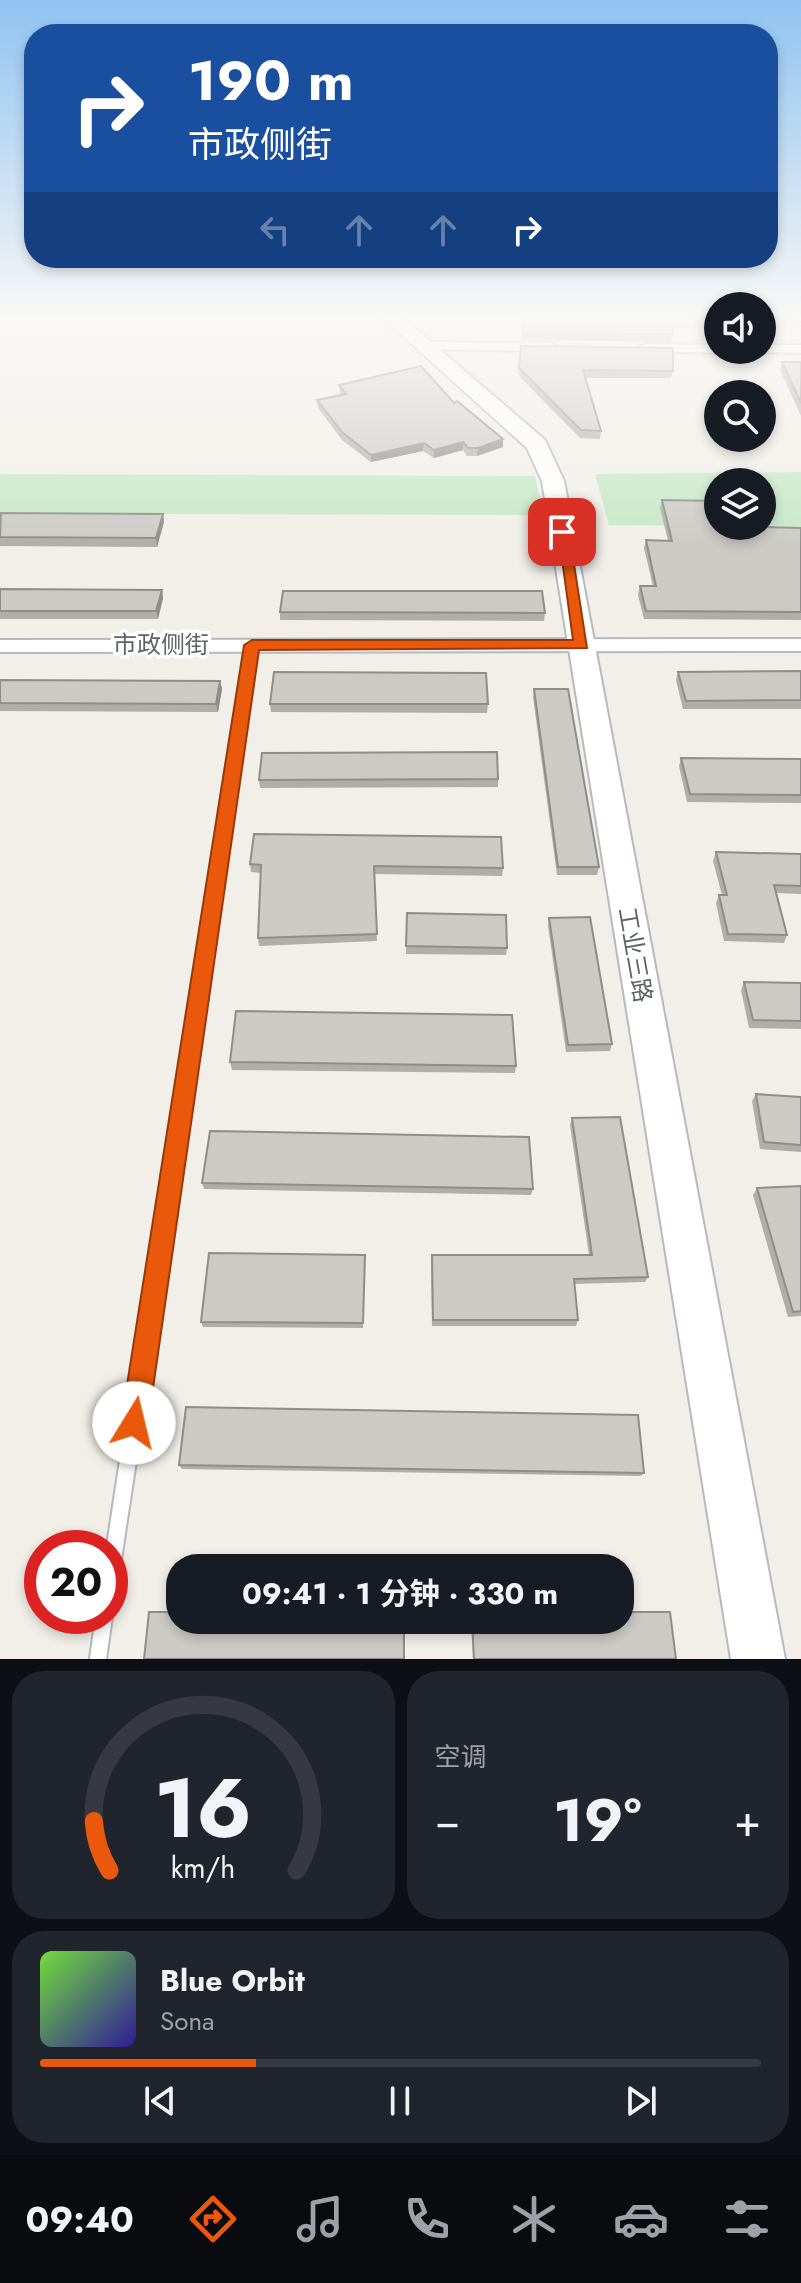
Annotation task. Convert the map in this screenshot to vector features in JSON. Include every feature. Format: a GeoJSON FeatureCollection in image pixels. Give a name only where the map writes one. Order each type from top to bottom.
{"type":"FeatureCollection","features":[{"type":"Feature","properties":{"kind":"main road","name":"工业三路"},"geometry":{"type":"LineString","coordinates":[[479,394],[537,445],[553,481],[758,1659]]}},
{"type":"Feature","properties":{"kind":"street","name":"市政侧街"},"geometry":{"type":"LineString","coordinates":[[0,646],[801,645]]}},
{"type":"Feature","properties":{"kind":"lane"},"geometry":{"type":"LineString","coordinates":[[117,1530],[252,645]]}},
{"type":"Feature","properties":{"kind":"lane"},"geometry":{"type":"LineString","coordinates":[[98,1659],[101,1634]]}},
{"type":"Feature","properties":{"kind":"green space"},"geometry":{"type":"Polygon","coordinates":[[[776,472],[801,472],[801,527],[776,527],[776,472]]]}},
{"type":"Feature","properties":{"kind":"green space"},"geometry":{"type":"Polygon","coordinates":[[[704,473],[704,526],[609,525],[595,474],[704,473]]]}},
{"type":"Feature","properties":{"kind":"green space"},"geometry":{"type":"Polygon","coordinates":[[[0,474],[535,476],[544,515],[136,514],[0,522],[0,474]]]}},
{"type":"Feature","properties":{"kind":"building"},"geometry":{"type":"Polygon","coordinates":[[[344,394],[446,394],[503,439],[478,448],[468,448],[463,442],[434,450],[424,443],[371,455],[342,432],[317,400],[344,394]]]}},
{"type":"Feature","properties":{"kind":"building"},"geometry":{"type":"Polygon","coordinates":[[[545,394],[590,394],[601,431],[581,430],[545,394]]]}},
{"type":"Feature","properties":{"kind":"building"},"geometry":{"type":"Polygon","coordinates":[[[662,500],[704,501],[704,540],[776,540],[776,527],[801,528],[801,612],[646,611],[640,586],[656,586],[646,540],[672,541],[662,500]]]}},
{"type":"Feature","properties":{"kind":"building"},"geometry":{"type":"Polygon","coordinates":[[[1,513],[163,514],[156,538],[0,537],[1,513]]]}},
{"type":"Feature","properties":{"kind":"building"},"geometry":{"type":"Polygon","coordinates":[[[0,589],[162,590],[156,611],[0,611],[0,589]]]}},
{"type":"Feature","properties":{"kind":"building"},"geometry":{"type":"Polygon","coordinates":[[[283,591],[542,591],[545,613],[280,612],[283,591]]]}},
{"type":"Feature","properties":{"kind":"building"},"geometry":{"type":"Polygon","coordinates":[[[801,671],[801,700],[686,701],[678,672],[801,671]]]}},
{"type":"Feature","properties":{"kind":"building"},"geometry":{"type":"Polygon","coordinates":[[[274,672],[486,673],[488,704],[270,704],[274,672]]]}},
{"type":"Feature","properties":{"kind":"building"},"geometry":{"type":"Polygon","coordinates":[[[0,680],[220,681],[216,704],[0,703],[0,680]]]}},
{"type":"Feature","properties":{"kind":"building"},"geometry":{"type":"Polygon","coordinates":[[[534,689],[568,689],[599,867],[558,867],[534,689]]]}},
{"type":"Feature","properties":{"kind":"building"},"geometry":{"type":"Polygon","coordinates":[[[497,752],[498,779],[259,780],[262,753],[497,752]]]}},
{"type":"Feature","properties":{"kind":"building"},"geometry":{"type":"Polygon","coordinates":[[[681,758],[801,759],[801,795],[690,794],[681,758]]]}},
{"type":"Feature","properties":{"kind":"building"},"geometry":{"type":"Polygon","coordinates":[[[254,834],[501,837],[503,868],[374,866],[377,934],[258,938],[261,865],[250,864],[254,834]]]}},
{"type":"Feature","properties":{"kind":"building"},"geometry":{"type":"Polygon","coordinates":[[[716,852],[801,854],[801,886],[774,885],[787,935],[728,934],[719,895],[727,895],[716,852]]]}},
{"type":"Feature","properties":{"kind":"building"},"geometry":{"type":"Polygon","coordinates":[[[407,913],[506,915],[507,948],[406,946],[407,913]]]}},
{"type":"Feature","properties":{"kind":"building"},"geometry":{"type":"Polygon","coordinates":[[[590,917],[612,1044],[568,1045],[549,918],[590,917]]]}},
{"type":"Feature","properties":{"kind":"building"},"geometry":{"type":"Polygon","coordinates":[[[744,982],[801,983],[801,1021],[753,1020],[744,982]]]}},
{"type":"Feature","properties":{"kind":"building"},"geometry":{"type":"Polygon","coordinates":[[[236,1011],[512,1015],[516,1066],[230,1062],[236,1011]]]}},
{"type":"Feature","properties":{"kind":"building"},"geometry":{"type":"Polygon","coordinates":[[[756,1094],[801,1097],[801,1145],[764,1142],[756,1094]]]}},
{"type":"Feature","properties":{"kind":"building"},"geometry":{"type":"Polygon","coordinates":[[[620,1117],[648,1277],[574,1279],[578,1320],[433,1320],[432,1255],[592,1255],[572,1118],[620,1117]]]}},
{"type":"Feature","properties":{"kind":"building"},"geometry":{"type":"Polygon","coordinates":[[[210,1131],[529,1137],[533,1189],[202,1183],[210,1131]]]}},
{"type":"Feature","properties":{"kind":"building"},"geometry":{"type":"Polygon","coordinates":[[[801,1186],[801,1311],[793,1312],[757,1188],[801,1186]]]}},
{"type":"Feature","properties":{"kind":"building"},"geometry":{"type":"Polygon","coordinates":[[[209,1253],[365,1255],[363,1323],[201,1322],[209,1253]]]}},
{"type":"Feature","properties":{"kind":"building"},"geometry":{"type":"Polygon","coordinates":[[[186,1407],[638,1415],[644,1473],[179,1465],[186,1407]]]}},
{"type":"Feature","properties":{"kind":"building"},"geometry":{"type":"Polygon","coordinates":[[[149,1612],[166,1612],[166,1634],[404,1634],[404,1659],[144,1659],[149,1612]]]}},
{"type":"Feature","properties":{"kind":"building"},"geometry":{"type":"Polygon","coordinates":[[[634,1612],[670,1612],[676,1659],[474,1659],[473,1634],[634,1634],[634,1612]]]}},
{"type":"Feature","properties":{"kind":"route"},"geometry":{"type":"LineString","coordinates":[[134,1423],[252,645],[582,645],[562,532]]}}]}
